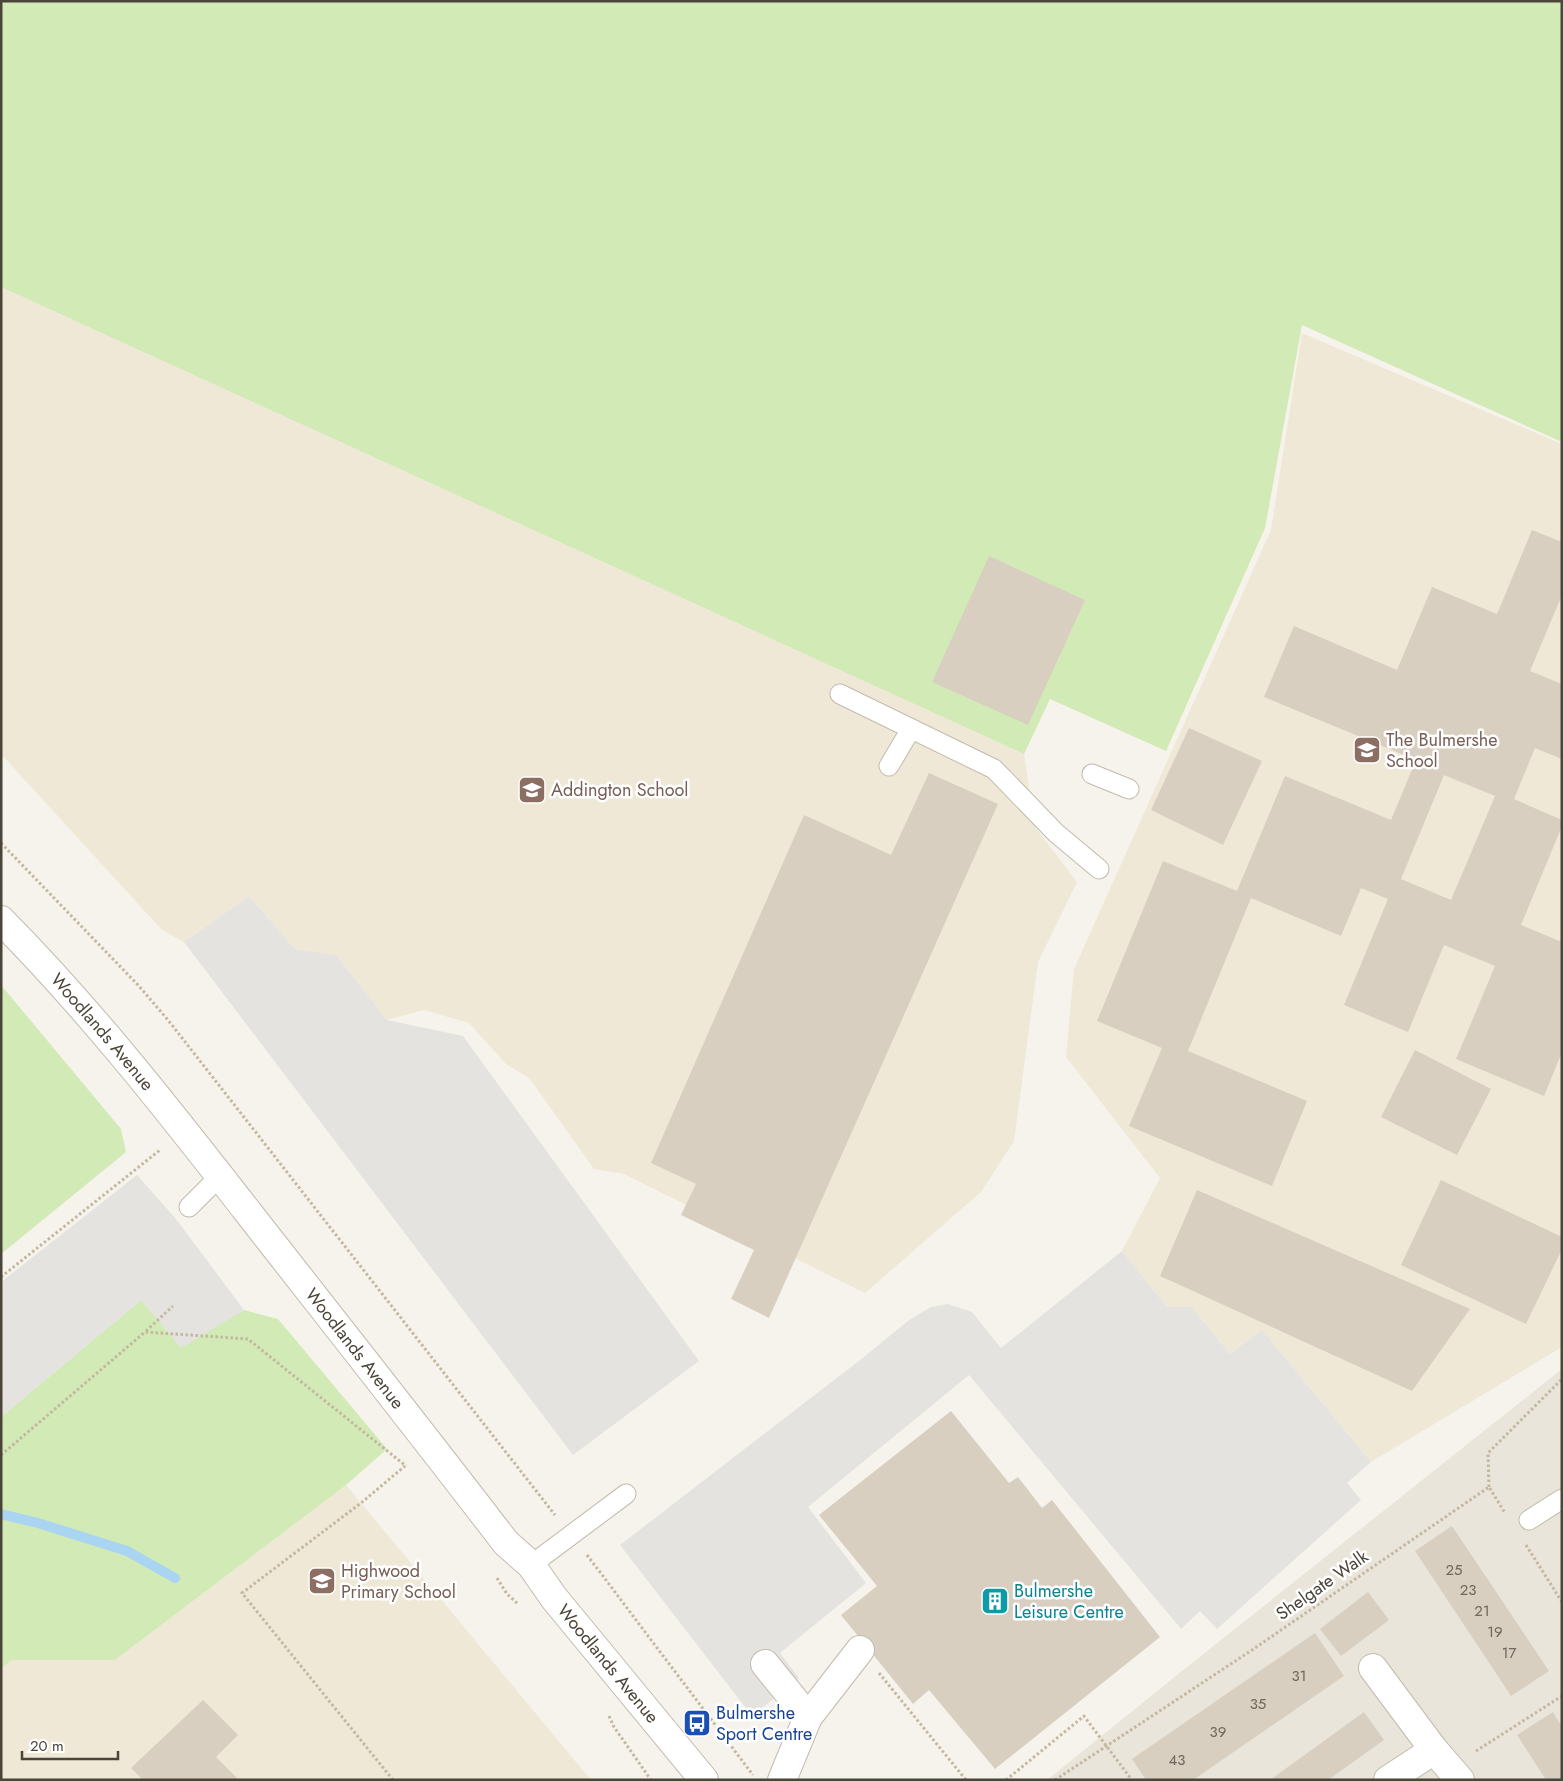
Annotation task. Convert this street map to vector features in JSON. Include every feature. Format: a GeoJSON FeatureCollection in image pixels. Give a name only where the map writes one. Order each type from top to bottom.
{"type":"FeatureCollection","features":[{"type":"Feature","properties":{"kind":"street","name":"Woodlands Avenue"},"geometry":{"type":"LineString","coordinates":[[1,920],[33,953],[128,1062],[220,1176],[506,1543],[531,1565],[554,1598],[704,1780]]}},
{"type":"Feature","properties":{"kind":"street"},"geometry":{"type":"LineString","coordinates":[[782,1780],[808,1717],[860,1650]]}},
{"type":"Feature","properties":{"kind":"street"},"geometry":{"type":"LineString","coordinates":[[765,1664],[808,1717]]}},
{"type":"Feature","properties":{"kind":"street"},"geometry":{"type":"LineString","coordinates":[[1373,1668],[1448,1766],[1388,1780]]}},
{"type":"Feature","properties":{"kind":"lane"},"geometry":{"type":"LineString","coordinates":[[840,694],[994,769],[1056,833],[1099,869]]}},
{"type":"Feature","properties":{"kind":"lane"},"geometry":{"type":"LineString","coordinates":[[890,766],[911,729]]}},
{"type":"Feature","properties":{"kind":"lane"},"geometry":{"type":"LineString","coordinates":[[1092,774],[1129,789]]}},
{"type":"Feature","properties":{"kind":"lane"},"geometry":{"type":"LineString","coordinates":[[189,1207],[220,1176]]}},
{"type":"Feature","properties":{"kind":"lane"},"geometry":{"type":"LineString","coordinates":[[531,1565],[626,1494]]}},
{"type":"Feature","properties":{"kind":"lane"},"geometry":{"type":"LineString","coordinates":[[1528,1520],[1562,1498]]}},
{"type":"Feature","properties":{"kind":"path"},"geometry":{"type":"LineString","coordinates":[[1,842],[132,978],[163,1014],[558,1518]]}},
{"type":"Feature","properties":{"kind":"path"},"geometry":{"type":"LineString","coordinates":[[1,1277],[166,1145]]}},
{"type":"Feature","properties":{"kind":"path"},"geometry":{"type":"LineString","coordinates":[[1,1454],[173,1306]]}},
{"type":"Feature","properties":{"kind":"path"},"geometry":{"type":"LineString","coordinates":[[145,1332],[248,1339],[406,1466],[415,1468]]}},
{"type":"Feature","properties":{"kind":"path"},"geometry":{"type":"LineString","coordinates":[[1510,1520],[1488,1487],[1488,1453],[1562,1379]]}},
{"type":"Feature","properties":{"kind":"path"},"geometry":{"type":"LineString","coordinates":[[394,1780],[242,1593],[353,1509],[406,1466]]}},
{"type":"Feature","properties":{"kind":"path","name":"Shelgate Walk"},"geometry":{"type":"LineString","coordinates":[[1055,1780],[1252,1650],[1488,1487]]}},
{"type":"Feature","properties":{"kind":"path"},"geometry":{"type":"LineString","coordinates":[[1525,1544],[1562,1602]]}},
{"type":"Feature","properties":{"kind":"path"},"geometry":{"type":"LineString","coordinates":[[586,1554],[756,1780]]}},
{"type":"Feature","properties":{"kind":"path"},"geometry":{"type":"LineString","coordinates":[[860,1650],[966,1780]]}},
{"type":"Feature","properties":{"kind":"path"},"geometry":{"type":"LineString","coordinates":[[1448,1766],[1562,1696]]}},
{"type":"Feature","properties":{"kind":"path"},"geometry":{"type":"LineString","coordinates":[[1006,1780],[1084,1716],[1132,1780]]}},
{"type":"Feature","properties":{"kind":"shaded area","name":"Addington School"},"geometry":{"type":"Polygon","coordinates":[[[1,287],[1024,754],[1035,827],[1077,882],[1038,962],[1014,1141],[981,1192],[865,1293],[624,1174],[594,1169],[530,1079],[506,1064],[469,1023],[424,1010],[387,1020],[336,955],[295,949],[249,896],[184,942],[162,930],[1,754],[1,287]]]}},
{"type":"Feature","properties":{"kind":"shaded area","name":"The Bulmershe School"},"geometry":{"type":"Polygon","coordinates":[[[1302,333],[1562,444],[1562,1347],[1371,1462],[1262,1330],[1230,1354],[1192,1307],[1167,1307],[1122,1251],[1160,1178],[1066,1057],[1074,969],[1271,530],[1302,333]]]}},
{"type":"Feature","properties":{"kind":"shaded area"},"geometry":{"type":"Polygon","coordinates":[[[249,896],[295,949],[336,955],[387,1020],[463,1036],[699,1361],[573,1455],[184,942],[249,896]]]}},
{"type":"Feature","properties":{"kind":"shaded area"},"geometry":{"type":"Polygon","coordinates":[[[137,1175],[176,1219],[244,1310],[181,1348],[141,1300],[1,1417],[1,1282],[137,1175]]]}},
{"type":"Feature","properties":{"kind":"shaded area"},"geometry":{"type":"Polygon","coordinates":[[[1122,1251],[1167,1307],[1192,1307],[1230,1354],[1262,1330],[1371,1462],[1347,1483],[1361,1500],[1217,1629],[1200,1611],[1181,1629],[969,1375],[808,1507],[866,1583],[780,1653],[799,1678],[752,1716],[620,1545],[864,1357],[909,1320],[931,1307],[948,1304],[972,1312],[1001,1348],[1122,1251]]]}},
{"type":"Feature","properties":{"kind":"shaded area"},"geometry":{"type":"Polygon","coordinates":[[[1562,1369],[1562,1780],[1047,1780],[1187,1667],[1562,1369]]]}},
{"type":"Feature","properties":{"kind":"shaded area","name":"Highwood Primary School"},"geometry":{"type":"Polygon","coordinates":[[[346,1485],[591,1780],[1,1780],[1,1668],[12,1660],[115,1660],[346,1485]]]}},
{"type":"Feature","properties":{"kind":"green space"},"geometry":{"type":"Polygon","coordinates":[[[1,1],[1562,1],[1562,442],[1302,325],[1265,528],[1166,751],[1050,699],[1024,754],[1,287],[1,1]]]}},
{"type":"Feature","properties":{"kind":"green space"},"geometry":{"type":"Polygon","coordinates":[[[1,985],[121,1129],[126,1152],[1,1254],[1,985]]]}},
{"type":"Feature","properties":{"kind":"green space"},"geometry":{"type":"Polygon","coordinates":[[[141,1300],[181,1347],[244,1310],[278,1319],[387,1449],[346,1485],[115,1660],[12,1660],[1,1668],[1,1417],[141,1300]]]}},
{"type":"Feature","properties":{"kind":"building"},"geometry":{"type":"Polygon","coordinates":[[[1532,530],[1562,542],[1562,595],[1530,671],[1562,684],[1562,759],[1535,748],[1514,799],[1562,820],[1562,826],[1521,925],[1562,942],[1562,1052],[1544,1096],[1456,1059],[1495,966],[1444,945],[1408,1032],[1344,1005],[1388,899],[1361,888],[1341,936],[1251,898],[1188,1051],[1307,1101],[1272,1186],[1129,1126],[1162,1048],[1097,1021],[1163,861],[1237,891],[1285,776],[1391,820],[1416,760],[1264,697],[1294,626],[1397,670],[1432,587],[1497,614],[1532,530]],[[1444,775],[1401,879],[1451,900],[1495,796],[1444,775]]]}},
{"type":"Feature","properties":{"kind":"building"},"geometry":{"type":"Polygon","coordinates":[[[989,556],[1085,600],[1028,725],[932,682],[989,556]]]}},
{"type":"Feature","properties":{"kind":"building"},"geometry":{"type":"Polygon","coordinates":[[[1189,728],[1262,761],[1223,845],[1151,810],[1189,728]]]}},
{"type":"Feature","properties":{"kind":"building"},"geometry":{"type":"Polygon","coordinates":[[[929,773],[998,804],[769,1318],[731,1299],[754,1250],[681,1215],[696,1184],[651,1163],[804,815],[891,855],[929,773]]]}},
{"type":"Feature","properties":{"kind":"building"},"geometry":{"type":"Polygon","coordinates":[[[1415,1050],[1491,1089],[1457,1155],[1381,1117],[1415,1050]]]}},
{"type":"Feature","properties":{"kind":"building"},"geometry":{"type":"Polygon","coordinates":[[[1441,1180],[1562,1237],[1562,1249],[1526,1324],[1401,1265],[1441,1180]]]}},
{"type":"Feature","properties":{"kind":"building"},"geometry":{"type":"Polygon","coordinates":[[[1197,1190],[1470,1309],[1412,1391],[1160,1276],[1197,1190]]]}},
{"type":"Feature","properties":{"kind":"building","name":"Bulmershe Leisure Centre"},"geometry":{"type":"Polygon","coordinates":[[[951,1411],[1009,1483],[1018,1477],[1042,1508],[1052,1500],[1160,1637],[995,1769],[929,1690],[913,1704],[841,1615],[877,1586],[819,1515],[951,1411]]]}},
{"type":"Feature","properties":{"kind":"building"},"geometry":{"type":"Polygon","coordinates":[[[1452,1526],[1549,1671],[1511,1696],[1415,1551],[1452,1526]]]}},
{"type":"Feature","properties":{"kind":"building"},"geometry":{"type":"Polygon","coordinates":[[[1368,1592],[1389,1620],[1341,1656],[1320,1629],[1368,1592]]]}},
{"type":"Feature","properties":{"kind":"building"},"geometry":{"type":"Polygon","coordinates":[[[1315,1633],[1344,1676],[1193,1780],[1146,1780],[1132,1759],[1315,1633]]]}},
{"type":"Feature","properties":{"kind":"building"},"geometry":{"type":"Polygon","coordinates":[[[203,1700],[238,1735],[216,1757],[239,1780],[143,1780],[131,1768],[203,1700]]]}},
{"type":"Feature","properties":{"kind":"building"},"geometry":{"type":"Polygon","coordinates":[[[1364,1712],[1384,1740],[1328,1780],[1270,1780],[1364,1712]]]}},
{"type":"Feature","properties":{"kind":"building"},"geometry":{"type":"Polygon","coordinates":[[[1553,1712],[1562,1727],[1562,1780],[1546,1780],[1517,1735],[1553,1712]]]}},
{"type":"Feature","properties":{"kind":"waterway"},"geometry":{"type":"LineString","coordinates":[[1,1514],[38,1523],[127,1551],[175,1578]]}},
{"type":"Feature","properties":{"kind":"place","name":"The Bulmershe School"},"geometry":{"type":"Point","coordinates":[1367,750]}},
{"type":"Feature","properties":{"kind":"place","name":"Addington School"},"geometry":{"type":"Point","coordinates":[532,790]}},
{"type":"Feature","properties":{"kind":"place","name":"Highwood Primary School"},"geometry":{"type":"Point","coordinates":[322,1581]}},
{"type":"Feature","properties":{"kind":"place","name":"Bulmershe Leisure Centre"},"geometry":{"type":"Point","coordinates":[995,1601]}},
{"type":"Feature","properties":{"kind":"place","name":"Bulmershe Sport Centre"},"geometry":{"type":"Point","coordinates":[697,1723]}}]}
